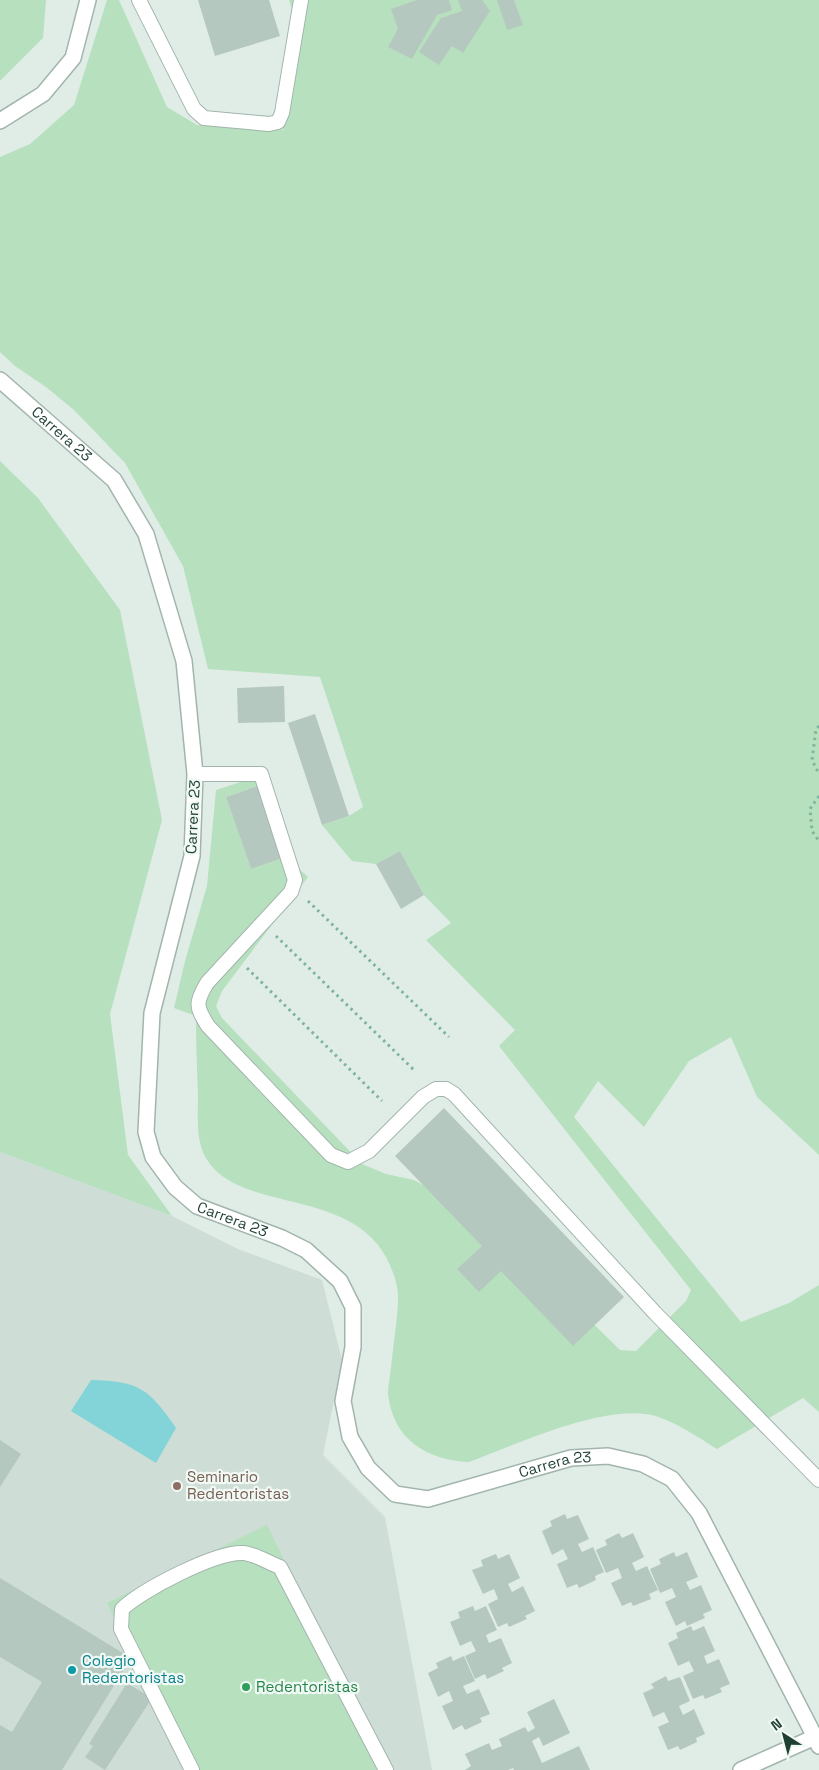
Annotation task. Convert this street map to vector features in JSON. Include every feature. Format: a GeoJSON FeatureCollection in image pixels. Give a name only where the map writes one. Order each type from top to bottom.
{"type":"FeatureCollection","features":[{"type":"Feature","properties":{"kind":"street"},"geometry":{"type":"LineString","coordinates":[[0,121],[43,94],[73,58],[88,0]]}},
{"type":"Feature","properties":{"kind":"street","name":"Carrera 23"},"geometry":{"type":"LineString","coordinates":[[0,380],[114,480],[146,534],[184,661],[195,774],[192,856],[152,1013],[146,1132],[153,1157],[175,1187],[197,1206],[282,1238],[306,1250],[340,1281],[353,1307],[352,1347],[343,1401],[350,1437],[368,1468],[395,1494],[428,1499],[571,1458],[608,1456],[642,1464],[672,1479],[699,1513],[817,1741]]}},
{"type":"Feature","properties":{"kind":"street"},"geometry":{"type":"LineString","coordinates":[[741,1770],[817,1741]]}},
{"type":"Feature","properties":{"kind":"lane"},"geometry":{"type":"LineString","coordinates":[[139,0],[194,108],[204,118],[269,124],[278,122],[282,113],[301,0]]}},
{"type":"Feature","properties":{"kind":"lane"},"geometry":{"type":"LineString","coordinates":[[195,774],[261,774],[294,880],[292,892],[207,983],[198,998],[198,1009],[208,1026],[331,1155],[348,1162],[369,1152],[423,1098],[436,1089],[446,1089],[454,1094],[654,1313],[819,1480]]}},
{"type":"Feature","properties":{"kind":"lane"},"geometry":{"type":"LineString","coordinates":[[192,1770],[122,1629],[122,1609],[133,1599],[205,1561],[244,1553],[280,1567],[386,1770]]}},
{"type":"Feature","properties":{"kind":"path"},"geometry":{"type":"LineString","coordinates":[[819,726],[816,729],[812,760],[819,774]]}},
{"type":"Feature","properties":{"kind":"path"},"geometry":{"type":"LineString","coordinates":[[819,796],[810,809],[812,831],[819,841]]}},
{"type":"Feature","properties":{"kind":"path"},"geometry":{"type":"LineString","coordinates":[[308,900],[449,1037]]}},
{"type":"Feature","properties":{"kind":"path"},"geometry":{"type":"LineString","coordinates":[[274,933],[414,1070]]}},
{"type":"Feature","properties":{"kind":"path"},"geometry":{"type":"LineString","coordinates":[[243,964],[382,1101]]}},
{"type":"Feature","properties":{"kind":"shaded area","name":"Seminario Redentoristas"},"geometry":{"type":"Polygon","coordinates":[[[0,1152],[172,1216],[238,1249],[322,1280],[342,1360],[323,1455],[385,1517],[432,1770],[0,1770],[0,1152]]]}},
{"type":"Feature","properties":{"kind":"green space"},"geometry":{"type":"Polygon","coordinates":[[[0,0],[46,0],[43,38],[0,81],[0,0]]]}},
{"type":"Feature","properties":{"kind":"green space"},"geometry":{"type":"Polygon","coordinates":[[[107,0],[119,0],[167,107],[197,125],[283,130],[300,33],[289,0],[819,0],[819,1155],[757,1097],[731,1037],[689,1061],[644,1127],[598,1081],[574,1117],[741,1322],[789,1303],[819,1285],[819,1412],[803,1398],[717,1449],[663,1419],[645,1414],[625,1414],[603,1416],[556,1429],[469,1462],[439,1457],[426,1452],[405,1435],[397,1424],[391,1410],[388,1391],[398,1291],[386,1257],[368,1234],[345,1219],[238,1185],[217,1172],[203,1152],[199,1139],[198,1124],[196,1016],[174,1008],[185,961],[207,886],[216,790],[256,777],[260,785],[226,797],[251,869],[286,857],[308,877],[222,991],[216,1006],[222,1018],[362,1164],[386,1174],[414,1180],[454,1202],[543,1274],[620,1350],[636,1351],[686,1301],[691,1290],[499,1046],[515,1030],[426,940],[451,923],[424,895],[400,851],[376,864],[352,861],[322,825],[349,816],[363,807],[320,677],[208,669],[183,566],[125,463],[74,410],[46,387],[15,366],[0,352],[0,157],[30,144],[74,105],[107,0]]]}},
{"type":"Feature","properties":{"kind":"green space"},"geometry":{"type":"Polygon","coordinates":[[[0,461],[38,498],[120,610],[162,820],[110,1014],[128,1155],[172,1216],[0,1152],[0,461]]]}},
{"type":"Feature","properties":{"kind":"green space","name":"Redentoristas"},"geometry":{"type":"Polygon","coordinates":[[[267,1525],[386,1770],[188,1770],[107,1603],[267,1525]]]}},
{"type":"Feature","properties":{"kind":"water"},"geometry":{"type":"Polygon","coordinates":[[[91,1380],[121,1382],[132,1385],[150,1396],[167,1415],[176,1428],[156,1463],[71,1411],[91,1380]]]}},
{"type":"Feature","properties":{"kind":"building"},"geometry":{"type":"Polygon","coordinates":[[[198,0],[269,0],[280,36],[215,56],[198,0]]]}},
{"type":"Feature","properties":{"kind":"building"},"geometry":{"type":"Polygon","coordinates":[[[417,0],[449,0],[452,10],[437,15],[412,59],[388,47],[398,29],[391,9],[417,0]]]}},
{"type":"Feature","properties":{"kind":"building"},"geometry":{"type":"Polygon","coordinates":[[[458,0],[482,0],[490,11],[463,53],[452,46],[439,65],[419,52],[441,18],[462,11],[458,0]]]}},
{"type":"Feature","properties":{"kind":"building"},"geometry":{"type":"Polygon","coordinates":[[[497,0],[514,0],[523,25],[507,30],[497,0]]]}},
{"type":"Feature","properties":{"kind":"building"},"geometry":{"type":"Polygon","coordinates":[[[284,686],[285,722],[238,723],[237,688],[284,686]]]}},
{"type":"Feature","properties":{"kind":"building"},"geometry":{"type":"Polygon","coordinates":[[[315,714],[349,816],[322,825],[288,723],[315,714]]]}},
{"type":"Feature","properties":{"kind":"building"},"geometry":{"type":"Polygon","coordinates":[[[260,785],[286,857],[251,869],[226,797],[260,785]]]}},
{"type":"Feature","properties":{"kind":"building"},"geometry":{"type":"Polygon","coordinates":[[[400,851],[424,895],[401,909],[376,864],[400,851]]]}},
{"type":"Feature","properties":{"kind":"building"},"geometry":{"type":"Polygon","coordinates":[[[444,1108],[624,1297],[573,1346],[501,1271],[479,1292],[457,1269],[482,1246],[395,1156],[444,1108]]]}},
{"type":"Feature","properties":{"kind":"building"},"geometry":{"type":"Polygon","coordinates":[[[0,1440],[21,1454],[0,1487],[0,1440]]]}},
{"type":"Feature","properties":{"kind":"building"},"geometry":{"type":"Polygon","coordinates":[[[565,1514],[567,1519],[578,1515],[589,1539],[578,1544],[582,1552],[593,1547],[604,1572],[595,1576],[596,1580],[579,1588],[577,1584],[567,1588],[557,1564],[568,1559],[563,1549],[552,1555],[542,1531],[552,1526],[550,1521],[565,1514]]]}},
{"type":"Feature","properties":{"kind":"building"},"geometry":{"type":"Polygon","coordinates":[[[619,1533],[622,1538],[633,1533],[644,1557],[632,1563],[636,1571],[647,1566],[658,1590],[649,1594],[651,1599],[633,1606],[631,1602],[622,1606],[611,1583],[622,1578],[618,1568],[606,1573],[596,1550],[607,1545],[605,1540],[619,1533]]]}},
{"type":"Feature","properties":{"kind":"building"},"geometry":{"type":"Polygon","coordinates":[[[674,1552],[676,1557],[687,1552],[698,1577],[686,1582],[690,1590],[701,1585],[712,1610],[703,1614],[705,1618],[687,1626],[685,1621],[676,1626],[665,1602],[676,1597],[672,1588],[660,1593],[650,1569],[661,1564],[659,1559],[674,1552]]]}},
{"type":"Feature","properties":{"kind":"building"},"geometry":{"type":"Polygon","coordinates":[[[496,1554],[498,1559],[509,1554],[520,1578],[508,1584],[512,1592],[523,1586],[535,1611],[525,1616],[527,1619],[509,1627],[507,1623],[498,1627],[488,1604],[498,1599],[494,1589],[483,1594],[472,1570],[483,1566],[481,1560],[496,1554]]]}},
{"type":"Feature","properties":{"kind":"building","name":"Colegio Redentoristas"},"geometry":{"type":"Polygon","coordinates":[[[0,1578],[131,1658],[62,1770],[0,1770],[0,1725],[12,1732],[42,1682],[0,1657],[0,1578]]]}},
{"type":"Feature","properties":{"kind":"building"},"geometry":{"type":"Polygon","coordinates":[[[473,1606],[475,1611],[486,1606],[497,1630],[486,1635],[489,1643],[501,1638],[512,1663],[502,1668],[504,1671],[487,1679],[485,1674],[475,1679],[465,1656],[476,1651],[471,1641],[460,1646],[450,1622],[460,1618],[458,1612],[473,1606]]]}},
{"type":"Feature","properties":{"kind":"building"},"geometry":{"type":"Polygon","coordinates":[[[691,1626],[693,1631],[704,1626],[715,1651],[704,1656],[707,1664],[719,1659],[730,1684],[720,1688],[722,1692],[705,1699],[703,1695],[693,1699],[683,1676],[694,1671],[689,1661],[678,1666],[668,1643],[678,1638],[676,1633],[691,1626]]]}},
{"type":"Feature","properties":{"kind":"building"},"geometry":{"type":"Polygon","coordinates":[[[451,1656],[453,1661],[464,1656],[475,1681],[463,1686],[467,1694],[479,1689],[490,1714],[480,1718],[482,1722],[465,1730],[462,1725],[453,1730],[442,1706],[453,1701],[449,1691],[438,1697],[428,1673],[438,1668],[436,1663],[451,1656]]]}},
{"type":"Feature","properties":{"kind":"building"},"geometry":{"type":"Polygon","coordinates":[[[666,1676],[668,1681],[680,1677],[690,1701],[679,1706],[683,1715],[694,1709],[705,1734],[696,1738],[697,1742],[680,1750],[678,1746],[668,1750],[658,1727],[669,1722],[664,1712],[653,1717],[643,1693],[654,1688],[651,1684],[666,1676]]]}},
{"type":"Feature","properties":{"kind":"building"},"geometry":{"type":"Polygon","coordinates":[[[127,1683],[152,1698],[105,1770],[85,1757],[93,1746],[89,1744],[127,1683]]]}},
{"type":"Feature","properties":{"kind":"building"},"geometry":{"type":"Polygon","coordinates":[[[554,1699],[570,1733],[543,1746],[539,1737],[532,1741],[542,1763],[579,1746],[590,1770],[514,1770],[513,1768],[508,1770],[465,1770],[471,1766],[465,1754],[489,1743],[492,1750],[502,1746],[499,1739],[525,1727],[528,1732],[535,1728],[527,1712],[554,1699]]]}},
{"type":"Feature","properties":{"kind":"place","name":"Seminario Redentoristas"},"geometry":{"type":"Point","coordinates":[177,1486]}},
{"type":"Feature","properties":{"kind":"place","name":"Colegio Redentoristas"},"geometry":{"type":"Point","coordinates":[72,1670]}},
{"type":"Feature","properties":{"kind":"place","name":"Redentoristas"},"geometry":{"type":"Point","coordinates":[246,1687]}}]}
